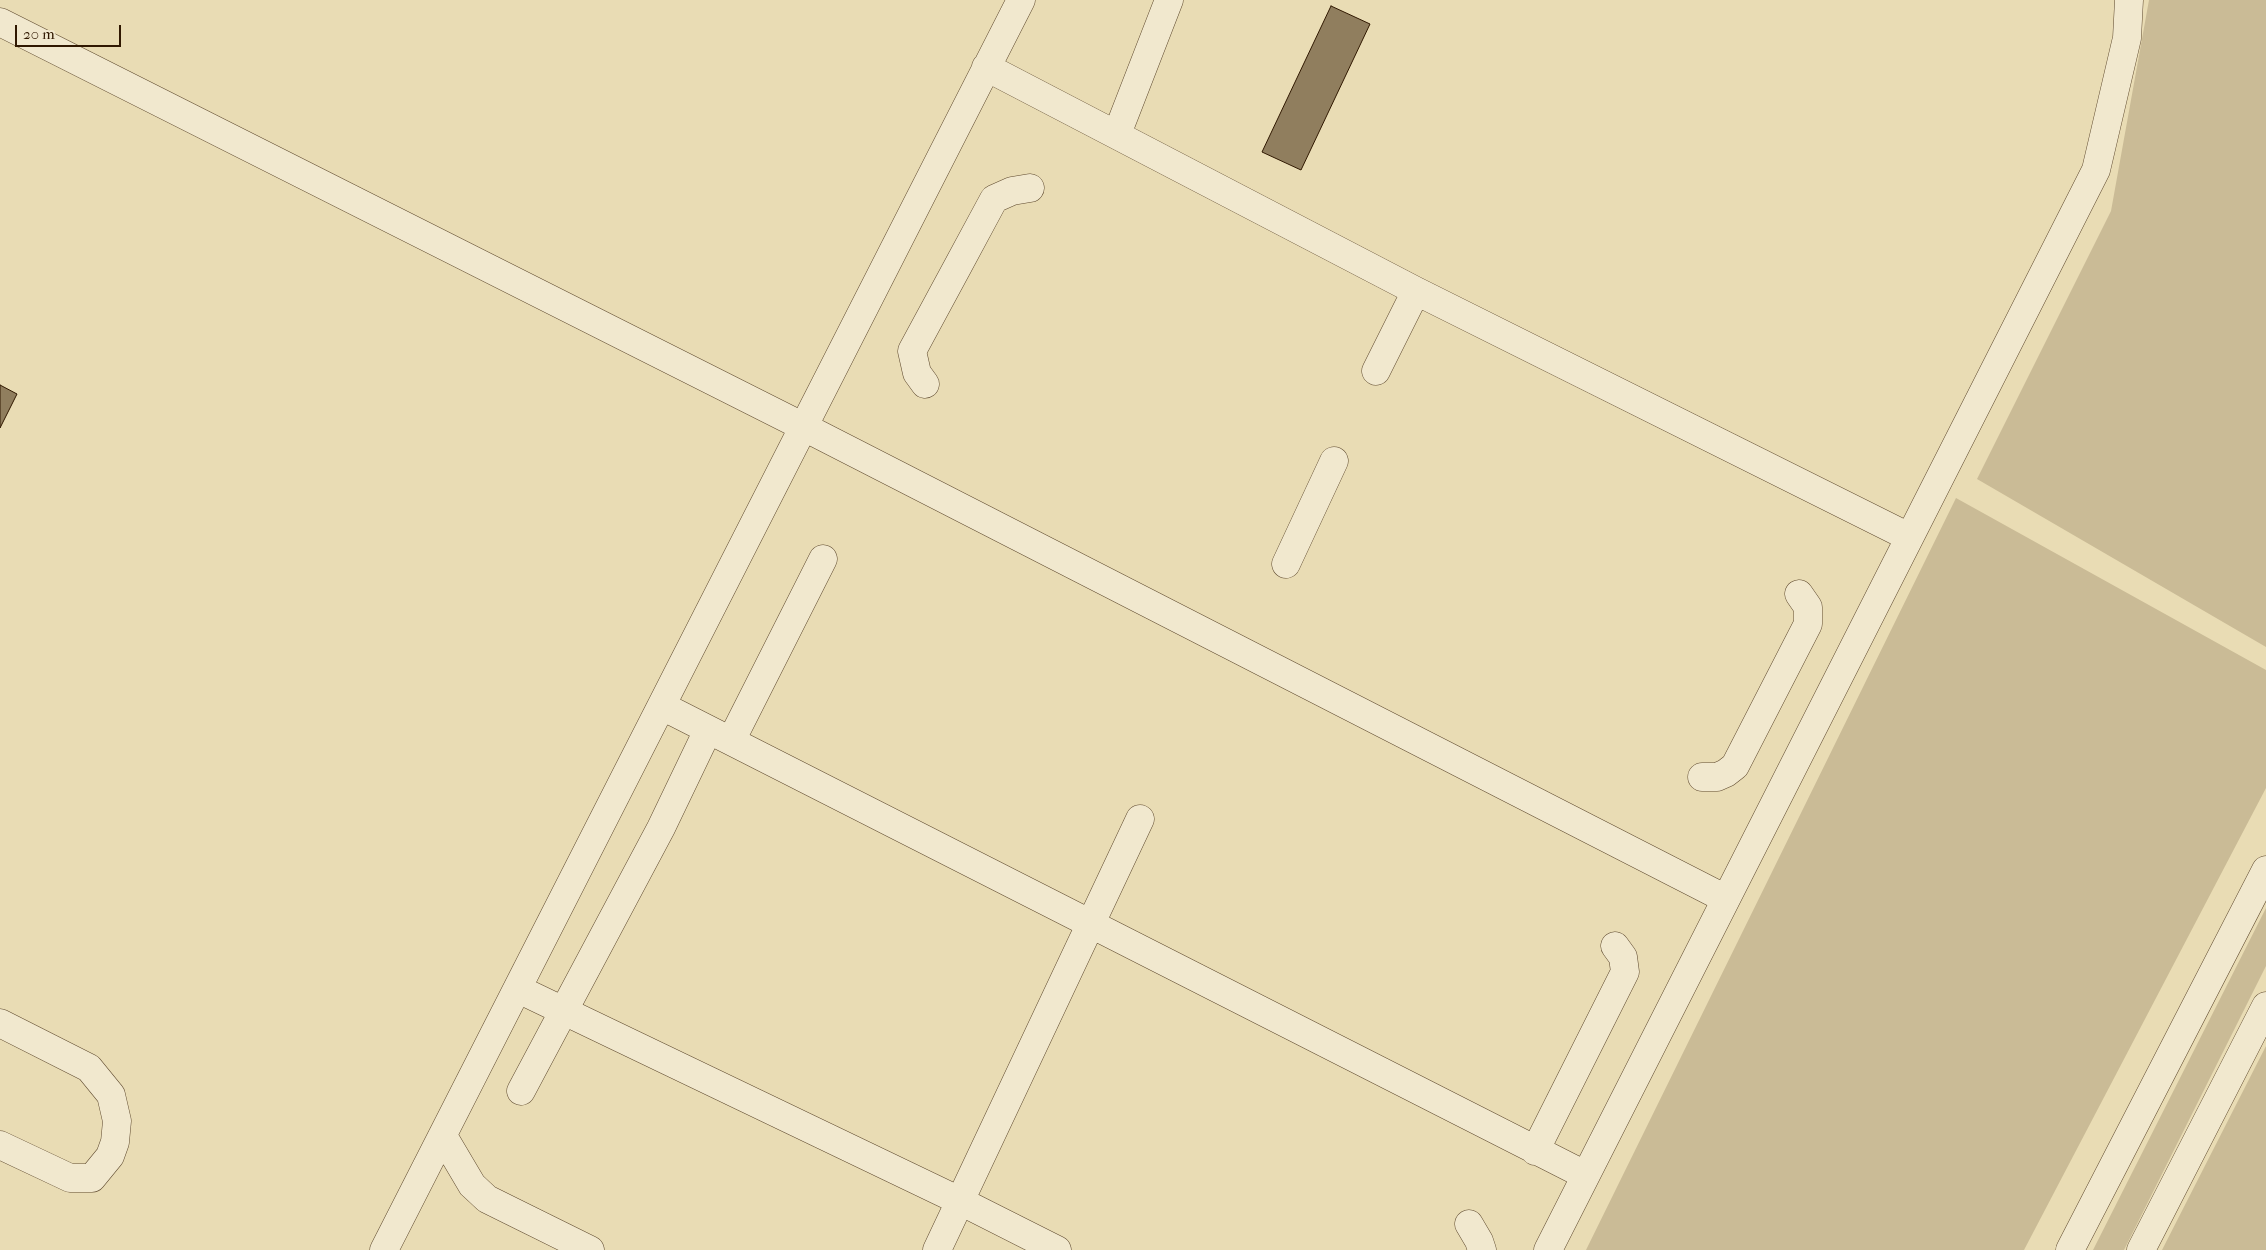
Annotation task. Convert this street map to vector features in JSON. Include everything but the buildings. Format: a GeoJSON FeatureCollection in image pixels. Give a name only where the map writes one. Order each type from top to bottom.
{"type":"FeatureCollection","features":[{"type":"Feature","properties":{"kind":"lane"},"geometry":{"type":"LineString","coordinates":[[384,1250],[1021,0]]}},
{"type":"Feature","properties":{"kind":"lane"},"geometry":{"type":"LineString","coordinates":[[1116,134],[1169,0]]}},
{"type":"Feature","properties":{"kind":"lane"},"geometry":{"type":"LineString","coordinates":[[1548,1250],[2096,170],[2127,38],[2128,0]]}},
{"type":"Feature","properties":{"kind":"lane"},"geometry":{"type":"LineString","coordinates":[[0,22],[804,427],[1726,899]]}},
{"type":"Feature","properties":{"kind":"lane"},"geometry":{"type":"LineString","coordinates":[[986,67],[1416,292],[1909,537]]}},
{"type":"Feature","properties":{"kind":"lane"},"geometry":{"type":"LineString","coordinates":[[925,384],[917,373],[912,351],[994,199],[1012,191],[1030,188]]}},
{"type":"Feature","properties":{"kind":"lane"},"geometry":{"type":"LineString","coordinates":[[1376,371],[1416,292]]}},
{"type":"Feature","properties":{"kind":"lane"},"geometry":{"type":"LineString","coordinates":[[1286,564],[1334,461]]}},
{"type":"Feature","properties":{"kind":"lane"},"geometry":{"type":"LineString","coordinates":[[521,1091],[661,828],[720,736],[823,559]]}},
{"type":"Feature","properties":{"kind":"lane"},"geometry":{"type":"LineString","coordinates":[[1702,778],[1717,777],[1735,766],[1808,624],[1808,607],[1799,594]]}},
{"type":"Feature","properties":{"kind":"lane"},"geometry":{"type":"LineString","coordinates":[[662,706],[1585,1175]]}},
{"type":"Feature","properties":{"kind":"lane"},"geometry":{"type":"LineString","coordinates":[[937,1250],[1140,819]]}},
{"type":"Feature","properties":{"kind":"lane"},"geometry":{"type":"LineString","coordinates":[[2070,1250],[2266,870]]}},
{"type":"Feature","properties":{"kind":"lane"},"geometry":{"type":"LineString","coordinates":[[1535,1151],[1625,972],[1624,957],[1615,946]]}},
{"type":"Feature","properties":{"kind":"lane"},"geometry":{"type":"LineString","coordinates":[[518,989],[1058,1250]]}},
{"type":"Feature","properties":{"kind":"lane"},"geometry":{"type":"LineString","coordinates":[[2141,1250],[2266,1006]]}},
{"type":"Feature","properties":{"kind":"lane"},"geometry":{"type":"LineString","coordinates":[[0,1023],[89,1068],[111,1094],[117,1120],[115,1142],[110,1156],[92,1178],[70,1178],[0,1145]]}},
{"type":"Feature","properties":{"kind":"lane"},"geometry":{"type":"LineString","coordinates":[[443,1136],[472,1185],[487,1199],[590,1250]]}},
{"type":"Feature","properties":{"kind":"lane"},"geometry":{"type":"LineString","coordinates":[[1469,1224],[1482,1250]]}},
{"type":"Feature","properties":{"kind":"shaded area"},"geometry":{"type":"Polygon","coordinates":[[[2149,0],[2266,0],[2266,647],[1977,479],[2111,211],[2149,0]]]}},
{"type":"Feature","properties":{"kind":"shaded area"},"geometry":{"type":"Polygon","coordinates":[[[1956,498],[2266,670],[2266,788],[2024,1250],[1586,1250],[1956,498]]]}},
{"type":"Feature","properties":{"kind":"shaded area"},"geometry":{"type":"Polygon","coordinates":[[[2266,908],[2266,966],[2124,1250],[2093,1250],[2266,908]]]}},
{"type":"Feature","properties":{"kind":"shaded area"},"geometry":{"type":"Polygon","coordinates":[[[2266,1046],[2266,1250],[2162,1250],[2266,1046]]]}}]}
